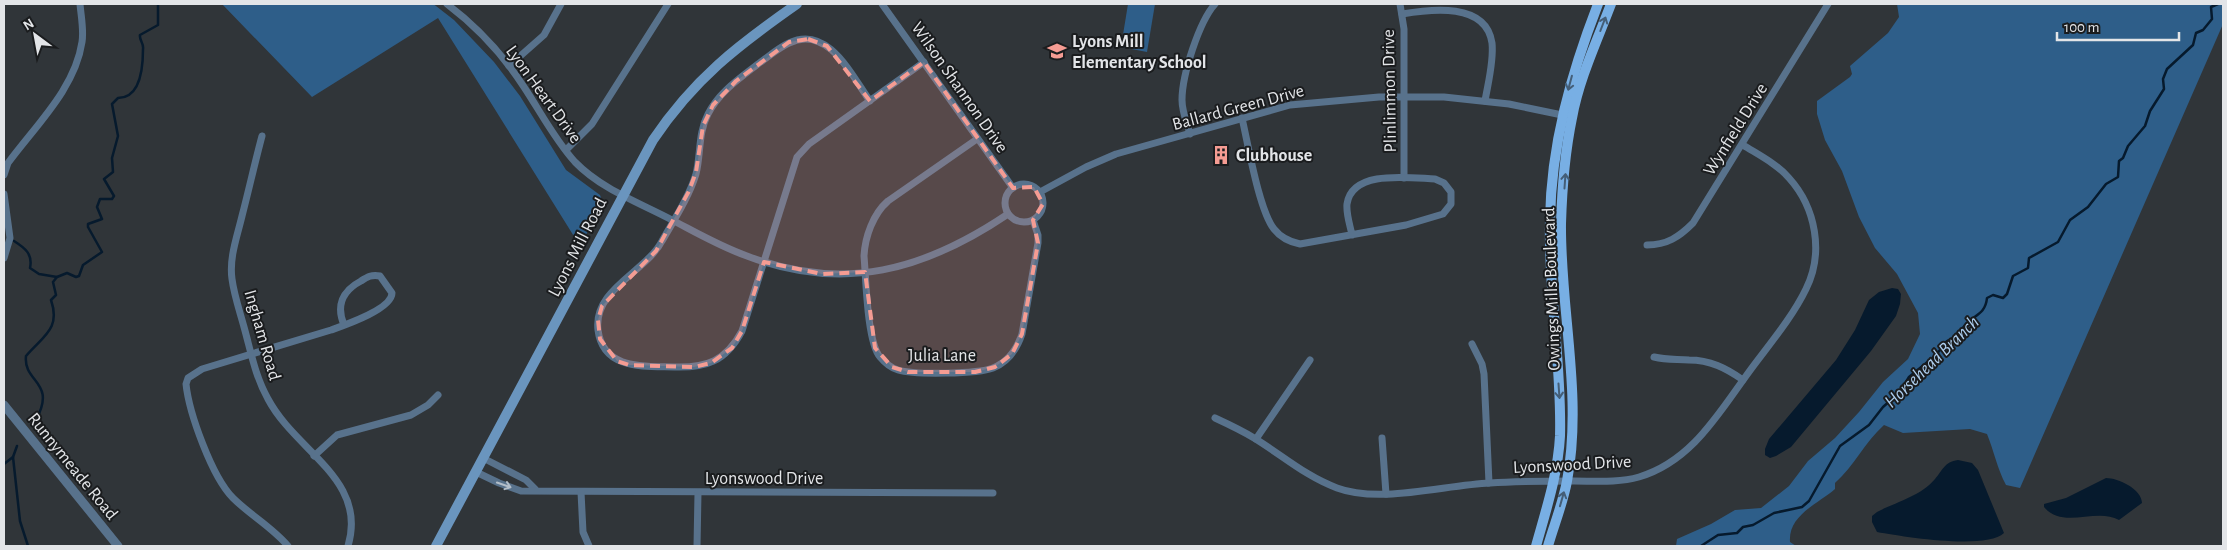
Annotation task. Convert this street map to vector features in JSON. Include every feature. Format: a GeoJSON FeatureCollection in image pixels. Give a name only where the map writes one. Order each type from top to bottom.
{"type":"FeatureCollection","features":[{"type":"Feature","properties":{"kind":"main road","name":"Lyons Mill Road"},"geometry":{"type":"LineString","coordinates":[[436,546],[653,140],[688,92],[740,44],[796,4]]}},
{"type":"Feature","properties":{"kind":"main road","name":"Owings Mills Boulevard"},"geometry":{"type":"LineString","coordinates":[[1536,546],[1554,482],[1560,437],[1560,403],[1550,220],[1554,162],[1567,116],[1580,51],[1598,4]]}},
{"type":"Feature","properties":{"kind":"main road","name":"Owings Mills Boulevard"},"geometry":{"type":"LineString","coordinates":[[1548,546],[1567,481],[1572,404],[1561,224],[1567,116],[1611,4]]}},
{"type":"Feature","properties":{"kind":"street"},"geometry":{"type":"LineString","coordinates":[[4,175],[8,163],[64,88],[75,67],[82,40],[80,4]]}},
{"type":"Feature","properties":{"kind":"street"},"geometry":{"type":"LineString","coordinates":[[509,66],[544,35],[561,4]]}},
{"type":"Feature","properties":{"kind":"street"},"geometry":{"type":"LineString","coordinates":[[566,150],[592,124],[668,4]]}},
{"type":"Feature","properties":{"kind":"street","name":"Wilson Shannon Drive"},"geometry":{"type":"LineString","coordinates":[[882,4],[976,139],[1013,188]]}},
{"type":"Feature","properties":{"kind":"street"},"geometry":{"type":"LineString","coordinates":[[1190,134],[1182,110],[1182,90],[1204,20],[1215,4]]}},
{"type":"Feature","properties":{"kind":"street","name":"Plinlimmon Drive"},"geometry":{"type":"LineString","coordinates":[[1400,4],[1402,14],[1404,97],[1404,178]]}},
{"type":"Feature","properties":{"kind":"street","name":"Wynfield Drive"},"geometry":{"type":"LineString","coordinates":[[1647,244],[1667,242],[1677,238],[1693,223],[1743,145],[1828,4]]}},
{"type":"Feature","properties":{"kind":"street","name":"Lyon Heart Drive"},"geometry":{"type":"LineString","coordinates":[[450,5],[509,66],[566,150],[585,171],[623,195]]}},
{"type":"Feature","properties":{"kind":"street"},"geometry":{"type":"LineString","coordinates":[[1402,14],[1424,10],[1460,12],[1482,22],[1490,35],[1492,51],[1485,101]]}},
{"type":"Feature","properties":{"kind":"street"},"geometry":{"type":"LineString","coordinates":[[870,101],[841,59],[827,46],[808,39],[797,40],[781,47],[732,84],[713,105],[703,126],[693,180],[656,251],[609,295],[602,306],[598,320],[600,339],[617,361],[629,365],[704,366],[718,359],[732,348],[742,331],[797,157],[809,144],[870,101],[924,62]]}},
{"type":"Feature","properties":{"kind":"street","name":"Ballard Green Drive"},"geometry":{"type":"LineString","coordinates":[[1040,192],[1098,161],[1290,105],[1332,100],[1444,97],[1485,101],[1567,116]]}},
{"type":"Feature","properties":{"kind":"street"},"geometry":{"type":"LineString","coordinates":[[1242,118],[1266,215],[1275,230],[1282,237],[1300,244],[1406,226],[1439,216],[1449,208],[1451,192],[1444,183],[1435,179],[1367,180],[1350,193],[1347,206],[1352,235]]}},
{"type":"Feature","properties":{"kind":"street","name":"Ingham Road"},"geometry":{"type":"LineString","coordinates":[[262,136],[232,266],[233,286],[260,384],[277,414],[332,474],[347,495],[353,522],[348,546]]}},
{"type":"Feature","properties":{"kind":"street","name":"Julia Lane"},"geometry":{"type":"LineString","coordinates":[[976,139],[881,207],[877,213],[864,248],[872,340],[878,356],[884,362],[900,371],[908,372],[985,370],[1006,360],[1019,344],[1022,334],[1038,243],[1038,235],[1033,220]]}},
{"type":"Feature","properties":{"kind":"street","name":"Lyonswood Drive"},"geometry":{"type":"LineString","coordinates":[[1215,418],[1256,439],[1296,468],[1324,483],[1353,492],[1386,494],[1490,483],[1630,479],[1657,470],[1696,442],[1743,380],[1803,295],[1813,274],[1816,245],[1811,215],[1798,190],[1779,168],[1743,145]]}},
{"type":"Feature","properties":{"kind":"street"},"geometry":{"type":"LineString","coordinates":[[1027,184],[1040,192],[1043,198],[1042,211],[1033,220],[1019,222],[1008,214],[1005,200],[1013,188],[1027,184]]}},
{"type":"Feature","properties":{"kind":"street"},"geometry":{"type":"LineString","coordinates":[[4,194],[10,238],[4,258]]}},
{"type":"Feature","properties":{"kind":"street"},"geometry":{"type":"LineString","coordinates":[[623,195],[723,246],[764,262],[822,274],[865,272],[906,264],[938,254],[961,244],[1008,214]]}},
{"type":"Feature","properties":{"kind":"street"},"geometry":{"type":"LineString","coordinates":[[288,546],[265,523],[232,497],[222,485],[206,453],[187,392],[188,378],[193,373],[344,325],[389,302],[392,293],[380,276],[368,277],[353,285],[344,294],[340,310],[344,325]]}},
{"type":"Feature","properties":{"kind":"street"},"geometry":{"type":"LineString","coordinates":[[1472,344],[1482,364],[1484,374],[1490,483]]}},
{"type":"Feature","properties":{"kind":"street"},"geometry":{"type":"LineString","coordinates":[[1654,356],[1664,360],[1712,363],[1728,370],[1743,380]]}},
{"type":"Feature","properties":{"kind":"street"},"geometry":{"type":"LineString","coordinates":[[1256,439],[1310,360]]}},
{"type":"Feature","properties":{"kind":"street"},"geometry":{"type":"LineString","coordinates":[[314,456],[337,435],[411,415],[428,405],[438,395]]}},
{"type":"Feature","properties":{"kind":"street","name":"Runnymeade Road"},"geometry":{"type":"LineString","coordinates":[[4,405],[118,546]]}},
{"type":"Feature","properties":{"kind":"street"},"geometry":{"type":"LineString","coordinates":[[1382,438],[1386,494]]}},
{"type":"Feature","properties":{"kind":"street"},"geometry":{"type":"LineString","coordinates":[[483,458],[526,480],[535,489]]}},
{"type":"Feature","properties":{"kind":"street","name":"Lyonswood Drive"},"geometry":{"type":"LineString","coordinates":[[476,472],[499,484],[521,491],[535,489],[581,492],[993,493]]}},
{"type":"Feature","properties":{"kind":"street"},"geometry":{"type":"LineString","coordinates":[[581,492],[583,532],[589,546]]}},
{"type":"Feature","properties":{"kind":"street"},"geometry":{"type":"LineString","coordinates":[[697,546],[698,493]]}},
{"type":"Feature","properties":{"kind":"highlighted area"},"geometry":{"type":"Polygon","coordinates":[[[808,39],[827,46],[870,101],[924,62],[1013,188],[1034,187],[1043,204],[1033,220],[1038,243],[1022,334],[1012,354],[995,367],[975,372],[908,372],[892,367],[875,348],[865,272],[822,274],[764,262],[742,331],[732,348],[711,363],[694,367],[629,365],[617,361],[600,339],[598,320],[602,306],[656,251],[689,191],[696,172],[703,126],[713,105],[736,81],[789,42],[808,39]]]}},
{"type":"Feature","properties":{"kind":"shaded area"},"geometry":{"type":"Polygon","coordinates":[[[222,4],[433,4],[436,6],[454,20],[494,62],[520,96],[566,170],[600,195],[603,203],[580,246],[438,18],[312,97],[222,4]]]}},
{"type":"Feature","properties":{"kind":"shaded area"},"geometry":{"type":"Polygon","coordinates":[[[1128,4],[1155,4],[1147,52],[1121,47],[1128,4]]]}},
{"type":"Feature","properties":{"kind":"shaded area"},"geometry":{"type":"Polygon","coordinates":[[[1897,4],[2223,4],[2223,24],[2020,488],[2006,485],[1987,434],[1970,429],[1903,433],[1884,425],[1835,483],[1835,489],[1799,517],[1794,524],[1790,542],[1796,546],[1676,546],[1677,539],[1711,524],[1735,510],[1761,508],[1789,486],[1808,461],[1835,438],[1883,382],[1908,359],[1920,334],[1918,313],[1897,274],[1875,248],[1859,217],[1842,171],[1825,140],[1817,114],[1817,101],[1850,77],[1852,74],[1850,66],[1888,33],[1899,17],[1897,4]]]}},
{"type":"Feature","properties":{"kind":"shaded area"},"geometry":{"type":"Polygon","coordinates":[[[1892,288],[1898,289],[1901,294],[1896,316],[1871,351],[1791,447],[1770,458],[1765,455],[1769,439],[1836,360],[1855,330],[1869,300],[1879,292],[1892,288]]]}},
{"type":"Feature","properties":{"kind":"shaded area"},"geometry":{"type":"Polygon","coordinates":[[[1958,460],[1972,463],[1978,470],[2004,533],[1995,538],[1980,541],[1944,541],[1877,532],[1872,522],[1872,516],[1923,490],[1944,467],[1958,460]]]}},
{"type":"Feature","properties":{"kind":"shaded area"},"geometry":{"type":"Polygon","coordinates":[[[2106,478],[2117,480],[2134,489],[2141,498],[2142,503],[2119,520],[2100,516],[2060,517],[2052,514],[2044,507],[2044,504],[2066,498],[2106,478]]]}},
{"type":"Feature","properties":{"kind":"waterway"},"geometry":{"type":"LineString","coordinates":[[36,420],[43,397],[38,384],[26,365],[26,356],[44,337],[52,325],[54,318],[51,300],[56,295],[53,282],[57,277],[67,273],[76,277],[79,276],[83,265],[102,252],[88,224],[102,219],[97,207],[100,199],[112,199],[114,196],[104,179],[113,172],[112,158],[118,136],[112,104],[118,98],[126,97],[132,93],[136,87],[142,64],[143,47],[140,35],[158,25],[158,4]]}},
{"type":"Feature","properties":{"kind":"waterway","name":"Horsehead Branch"},"geometry":{"type":"LineString","coordinates":[[1701,546],[1718,535],[1737,533],[1743,527],[1753,525],[1774,513],[1802,507],[1809,501],[1840,446],[1869,425],[1883,407],[1900,392],[1909,377],[1936,355],[1947,341],[1959,335],[1966,323],[1983,310],[1987,298],[1993,295],[2003,298],[2007,294],[2013,276],[2028,268],[2029,258],[2058,242],[2070,220],[2088,207],[2106,184],[2118,177],[2119,161],[2123,158],[2128,146],[2145,126],[2150,111],[2164,89],[2163,79],[2167,69],[2193,45],[2196,33],[2203,30],[2212,19],[2211,7],[2218,4]]}},
{"type":"Feature","properties":{"kind":"waterway"},"geometry":{"type":"LineString","coordinates":[[14,241],[22,246],[29,255],[30,268],[39,274],[57,277]]}},
{"type":"Feature","properties":{"kind":"waterway"},"geometry":{"type":"LineString","coordinates":[[4,464],[13,457],[17,446]]}},
{"type":"Feature","properties":{"kind":"waterway"},"geometry":{"type":"LineString","coordinates":[[13,457],[20,521],[28,546]]}},
{"type":"Feature","properties":{"kind":"place","name":"Lyons Mill Elementary School"},"geometry":{"type":"Point","coordinates":[1057,51]}},
{"type":"Feature","properties":{"kind":"place","name":"Clubhouse"},"geometry":{"type":"Point","coordinates":[1221,155]}}]}
